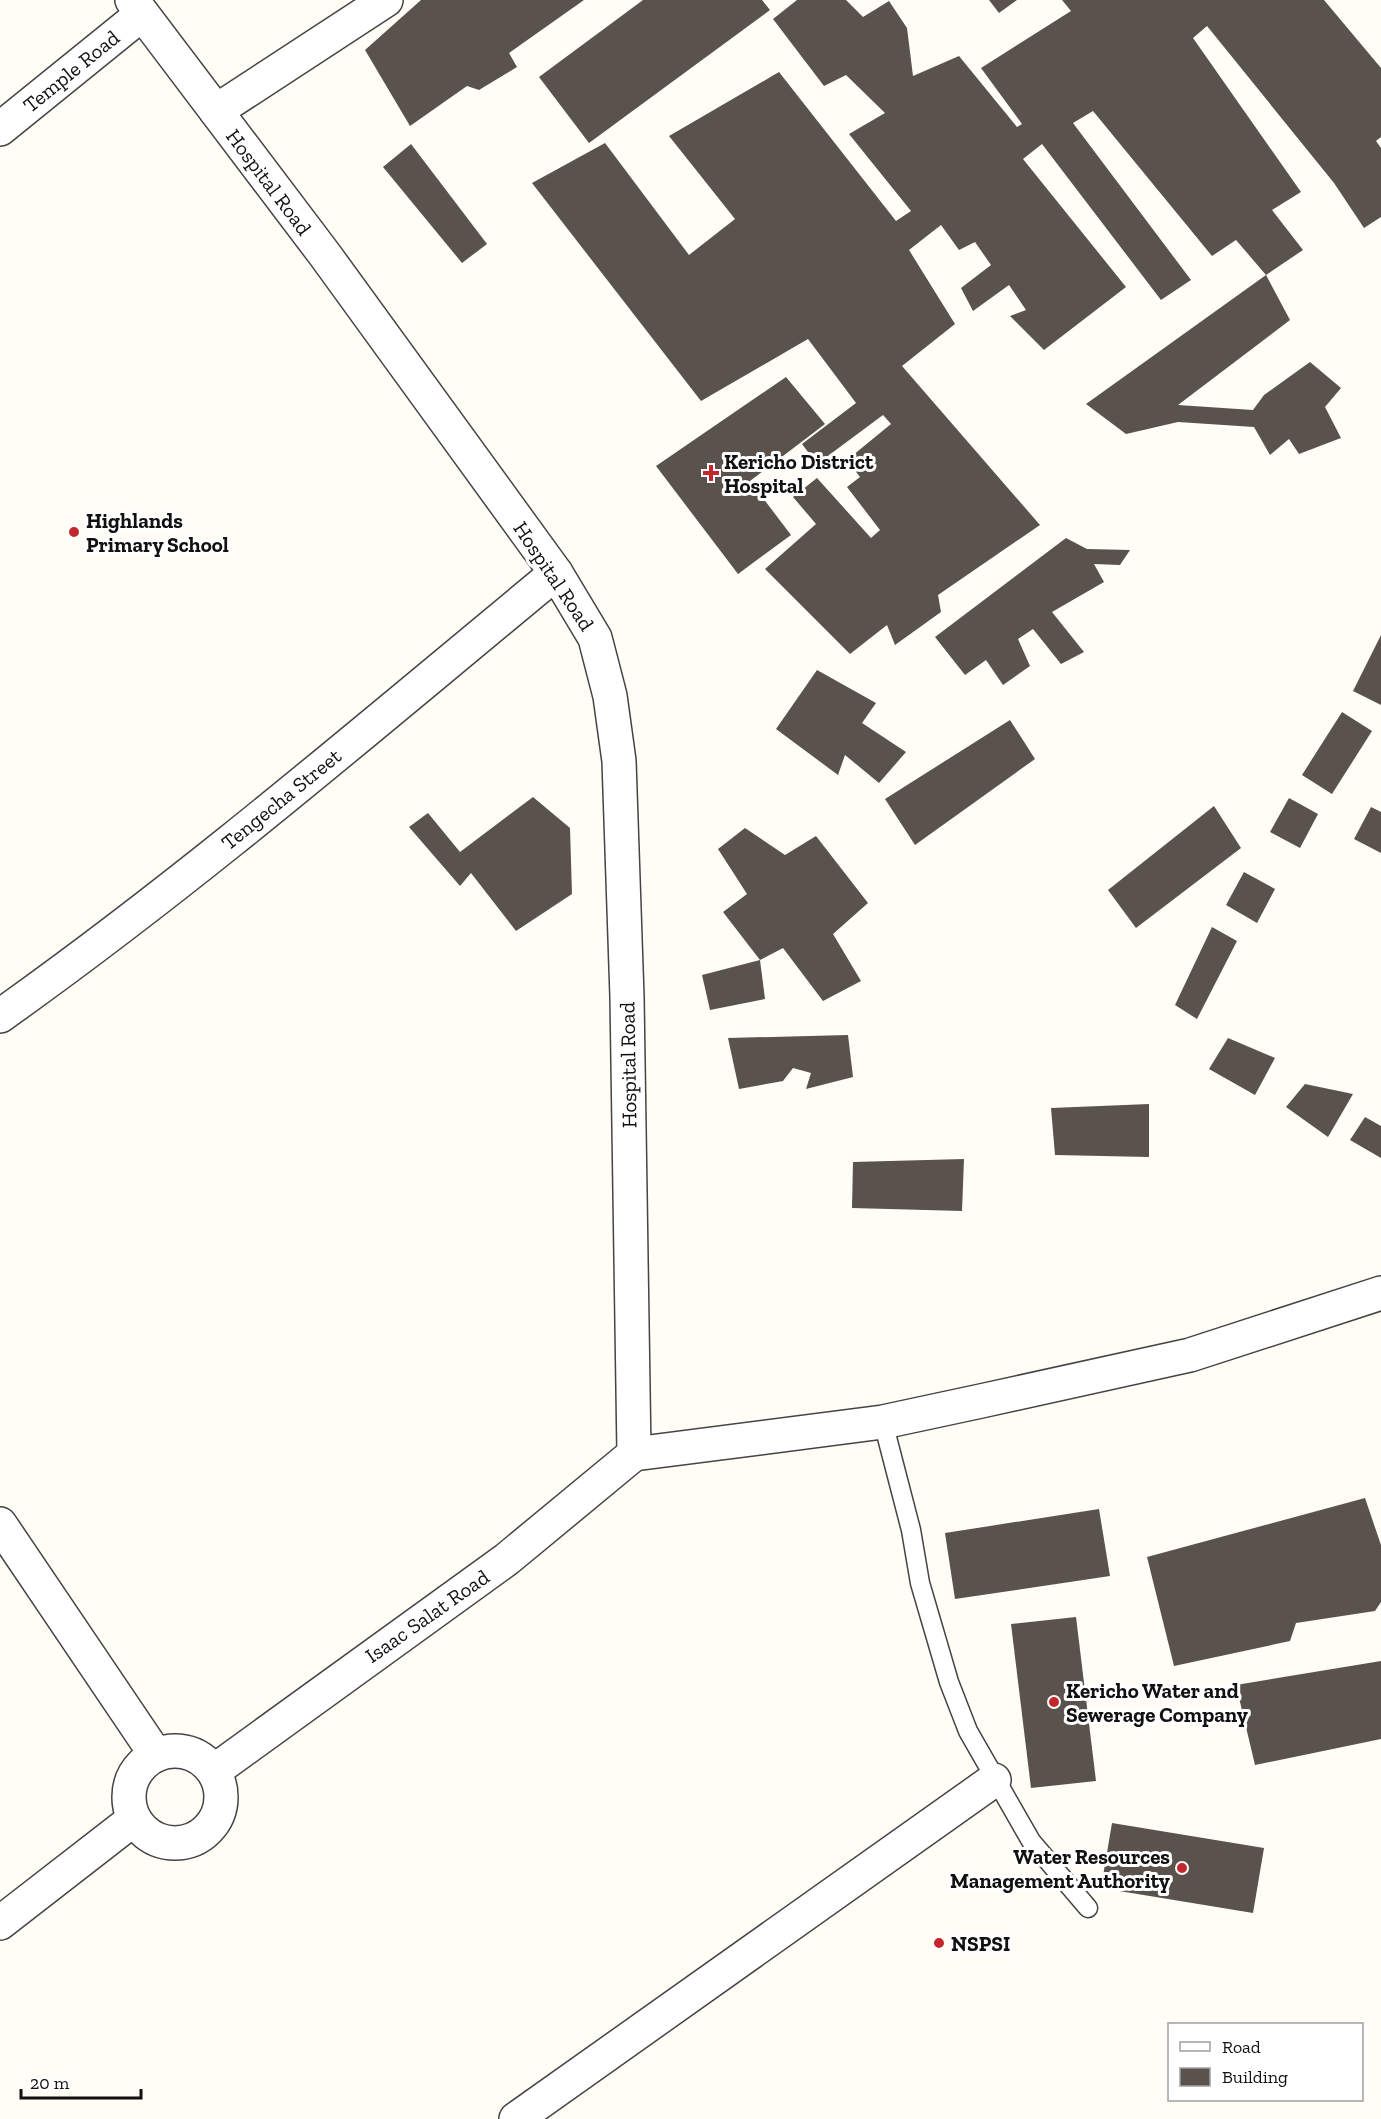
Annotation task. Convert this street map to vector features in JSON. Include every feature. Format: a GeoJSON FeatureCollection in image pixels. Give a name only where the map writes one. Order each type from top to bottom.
{"type":"FeatureCollection","features":[{"type":"Feature","properties":{"kind":"street"},"geometry":{"type":"LineString","coordinates":[[216,111],[386,0]]}},
{"type":"Feature","properties":{"kind":"street","name":"Hospital Road"},"geometry":{"type":"LineString","coordinates":[[137,7],[325,255],[556,573],[595,638],[610,696],[619,761],[627,997],[634,1454]]}},
{"type":"Feature","properties":{"kind":"street","name":"Temple Road"},"geometry":{"type":"LineString","coordinates":[[0,129],[137,7]]}},
{"type":"Feature","properties":{"kind":"street","name":"Tengecha Street"},"geometry":{"type":"LineString","coordinates":[[0,1016],[106,938],[324,764],[556,573]]}},
{"type":"Feature","properties":{"kind":"street"},"geometry":{"type":"LineString","coordinates":[[634,1454],[883,1422],[1190,1355],[1381,1293]]}},
{"type":"Feature","properties":{"kind":"street","name":"Isaac Salat Road"},"geometry":{"type":"LineString","coordinates":[[214,1770],[507,1559],[634,1454]]}},
{"type":"Feature","properties":{"kind":"street"},"geometry":{"type":"LineString","coordinates":[[0,1524],[156,1755]]}},
{"type":"Feature","properties":{"kind":"street"},"geometry":{"type":"LineString","coordinates":[[172,1750],[188,1752],[214,1770],[221,1786],[222,1802],[209,1830],[195,1839],[180,1843],[164,1842],[149,1835],[134,1819],[129,1803],[130,1787],[136,1772],[156,1755],[172,1750]]}},
{"type":"Feature","properties":{"kind":"street"},"geometry":{"type":"LineString","coordinates":[[516,2119],[994,1780]]}},
{"type":"Feature","properties":{"kind":"street"},"geometry":{"type":"LineString","coordinates":[[0,1923],[134,1819]]}},
{"type":"Feature","properties":{"kind":"lane"},"geometry":{"type":"LineString","coordinates":[[883,1422],[911,1530],[920,1583],[935,1638],[968,1731],[1031,1841],[1088,1908]]}},
{"type":"Feature","properties":{"kind":"building"},"geometry":{"type":"Polygon","coordinates":[[[421,0],[584,0],[509,53],[517,67],[479,90],[467,86],[410,126],[365,50],[421,0]]]}},
{"type":"Feature","properties":{"kind":"building"},"geometry":{"type":"Polygon","coordinates":[[[643,0],[762,0],[770,10],[589,143],[539,77],[643,0]]]}},
{"type":"Feature","properties":{"kind":"building"},"geometry":{"type":"Polygon","coordinates":[[[797,0],[846,0],[863,17],[889,1],[907,28],[913,76],[959,56],[1017,127],[1022,124],[981,68],[1071,11],[1062,0],[1324,0],[1381,68],[1381,137],[1376,141],[1381,148],[1381,217],[1364,228],[1334,183],[1207,26],[1193,38],[1301,192],[1272,210],[1303,250],[1266,275],[1236,240],[1212,256],[1093,111],[1073,123],[1191,280],[1161,300],[1042,144],[1023,159],[1126,287],[1044,350],[1010,316],[1026,310],[1009,285],[973,311],[961,288],[991,265],[975,242],[959,250],[941,225],[909,250],[955,324],[902,366],[1040,525],[938,595],[941,612],[895,645],[887,625],[850,654],[765,569],[816,524],[793,497],[817,478],[871,538],[880,530],[847,487],[860,477],[847,460],[891,424],[883,415],[817,464],[802,444],[856,403],[808,339],[701,401],[532,183],[605,143],[689,255],[735,219],[669,136],[779,72],[896,221],[911,211],[849,134],[885,113],[846,75],[824,86],[773,19],[797,0]]]}},
{"type":"Feature","properties":{"kind":"building"},"geometry":{"type":"Polygon","coordinates":[[[989,0],[1017,0],[999,13],[989,0]]]}},
{"type":"Feature","properties":{"kind":"building"},"geometry":{"type":"Polygon","coordinates":[[[411,144],[487,244],[462,263],[383,167],[411,144]]]}},
{"type":"Feature","properties":{"kind":"building"},"geometry":{"type":"Polygon","coordinates":[[[1266,275],[1290,320],[1178,405],[1253,410],[1264,395],[1310,362],[1341,388],[1325,407],[1341,438],[1299,454],[1289,439],[1270,455],[1254,427],[1178,422],[1126,434],[1086,404],[1266,275]]]}},
{"type":"Feature","properties":{"kind":"building","name":"Kericho District Hospital"},"geometry":{"type":"Polygon","coordinates":[[[786,377],[825,424],[750,481],[791,535],[738,574],[656,466],[786,377]]]}},
{"type":"Feature","properties":{"kind":"building"},"geometry":{"type":"Polygon","coordinates":[[[1066,538],[1087,549],[1130,550],[1120,565],[1094,564],[1104,582],[1052,612],[1084,652],[1061,664],[1033,629],[1018,639],[1030,666],[1003,685],[986,660],[965,675],[935,637],[1066,538]]]}},
{"type":"Feature","properties":{"kind":"building"},"geometry":{"type":"Polygon","coordinates":[[[1381,635],[1381,705],[1353,691],[1381,635]]]}},
{"type":"Feature","properties":{"kind":"building"},"geometry":{"type":"Polygon","coordinates":[[[817,670],[876,703],[862,723],[906,752],[879,783],[845,755],[838,775],[776,729],[817,670]]]}},
{"type":"Feature","properties":{"kind":"building"},"geometry":{"type":"Polygon","coordinates":[[[1342,712],[1372,731],[1332,794],[1302,775],[1342,712]]]}},
{"type":"Feature","properties":{"kind":"building"},"geometry":{"type":"Polygon","coordinates":[[[1010,720],[1035,759],[915,845],[885,799],[1010,720]]]}},
{"type":"Feature","properties":{"kind":"building"},"geometry":{"type":"Polygon","coordinates":[[[533,797],[570,828],[572,894],[516,931],[471,873],[460,886],[409,827],[428,813],[460,852],[533,797]]]}},
{"type":"Feature","properties":{"kind":"building"},"geometry":{"type":"Polygon","coordinates":[[[1289,798],[1318,814],[1300,848],[1270,832],[1289,798]]]}},
{"type":"Feature","properties":{"kind":"building"},"geometry":{"type":"Polygon","coordinates":[[[1214,806],[1241,848],[1136,928],[1108,890],[1214,806]]]}},
{"type":"Feature","properties":{"kind":"building"},"geometry":{"type":"Polygon","coordinates":[[[1371,807],[1381,812],[1381,853],[1354,839],[1371,807]]]}},
{"type":"Feature","properties":{"kind":"building"},"geometry":{"type":"Polygon","coordinates":[[[745,828],[785,855],[816,836],[868,903],[833,934],[861,981],[823,1001],[783,948],[760,960],[723,912],[747,894],[718,849],[745,828]]]}},
{"type":"Feature","properties":{"kind":"building"},"geometry":{"type":"Polygon","coordinates":[[[1244,872],[1275,889],[1257,923],[1226,905],[1244,872]]]}},
{"type":"Feature","properties":{"kind":"building"},"geometry":{"type":"Polygon","coordinates":[[[1212,927],[1237,941],[1197,1019],[1175,1005],[1212,927]]]}},
{"type":"Feature","properties":{"kind":"building"},"geometry":{"type":"Polygon","coordinates":[[[760,960],[765,999],[710,1010],[702,975],[760,960]]]}},
{"type":"Feature","properties":{"kind":"building"},"geometry":{"type":"Polygon","coordinates":[[[848,1035],[853,1077],[806,1089],[811,1073],[793,1068],[783,1081],[739,1089],[728,1038],[848,1035]]]}},
{"type":"Feature","properties":{"kind":"building"},"geometry":{"type":"Polygon","coordinates":[[[1228,1038],[1275,1058],[1255,1095],[1209,1069],[1228,1038]]]}},
{"type":"Feature","properties":{"kind":"building"},"geometry":{"type":"Polygon","coordinates":[[[1305,1084],[1353,1094],[1328,1137],[1286,1107],[1305,1084]]]}},
{"type":"Feature","properties":{"kind":"building"},"geometry":{"type":"Polygon","coordinates":[[[1149,1104],[1149,1157],[1055,1155],[1051,1108],[1149,1104]]]}},
{"type":"Feature","properties":{"kind":"building"},"geometry":{"type":"Polygon","coordinates":[[[1365,1117],[1381,1126],[1381,1158],[1350,1140],[1365,1117]]]}},
{"type":"Feature","properties":{"kind":"building"},"geometry":{"type":"Polygon","coordinates":[[[964,1159],[962,1211],[852,1208],[853,1162],[964,1159]]]}},
{"type":"Feature","properties":{"kind":"building"},"geometry":{"type":"Polygon","coordinates":[[[1365,1498],[1381,1545],[1381,1602],[1375,1611],[1296,1623],[1290,1641],[1174,1666],[1147,1557],[1365,1498]]]}},
{"type":"Feature","properties":{"kind":"building"},"geometry":{"type":"Polygon","coordinates":[[[1099,1509],[1110,1576],[955,1599],[945,1533],[1099,1509]]]}},
{"type":"Feature","properties":{"kind":"building","name":"Kericho Water and Sewerage Company"},"geometry":{"type":"Polygon","coordinates":[[[1076,1617],[1096,1781],[1031,1788],[1011,1624],[1076,1617]]]}},
{"type":"Feature","properties":{"kind":"building"},"geometry":{"type":"Polygon","coordinates":[[[1381,1661],[1381,1739],[1255,1765],[1236,1685],[1381,1661]]]}},
{"type":"Feature","properties":{"kind":"building","name":"Water Resources Management Authority"},"geometry":{"type":"Polygon","coordinates":[[[1112,1823],[1264,1848],[1253,1913],[1101,1888],[1112,1823]]]}},
{"type":"Feature","properties":{"kind":"place","name":"Kericho District Hospital"},"geometry":{"type":"Point","coordinates":[711,473]}},
{"type":"Feature","properties":{"kind":"place","name":"Highlands Primary School"},"geometry":{"type":"Point","coordinates":[74,532]}},
{"type":"Feature","properties":{"kind":"place","name":"Kericho Water and Sewerage Company"},"geometry":{"type":"Point","coordinates":[1054,1702]}},
{"type":"Feature","properties":{"kind":"place","name":"Water Resources Management Authority"},"geometry":{"type":"Point","coordinates":[1182,1868]}},
{"type":"Feature","properties":{"kind":"place","name":"NSPSI"},"geometry":{"type":"Point","coordinates":[939,1943]}}]}
